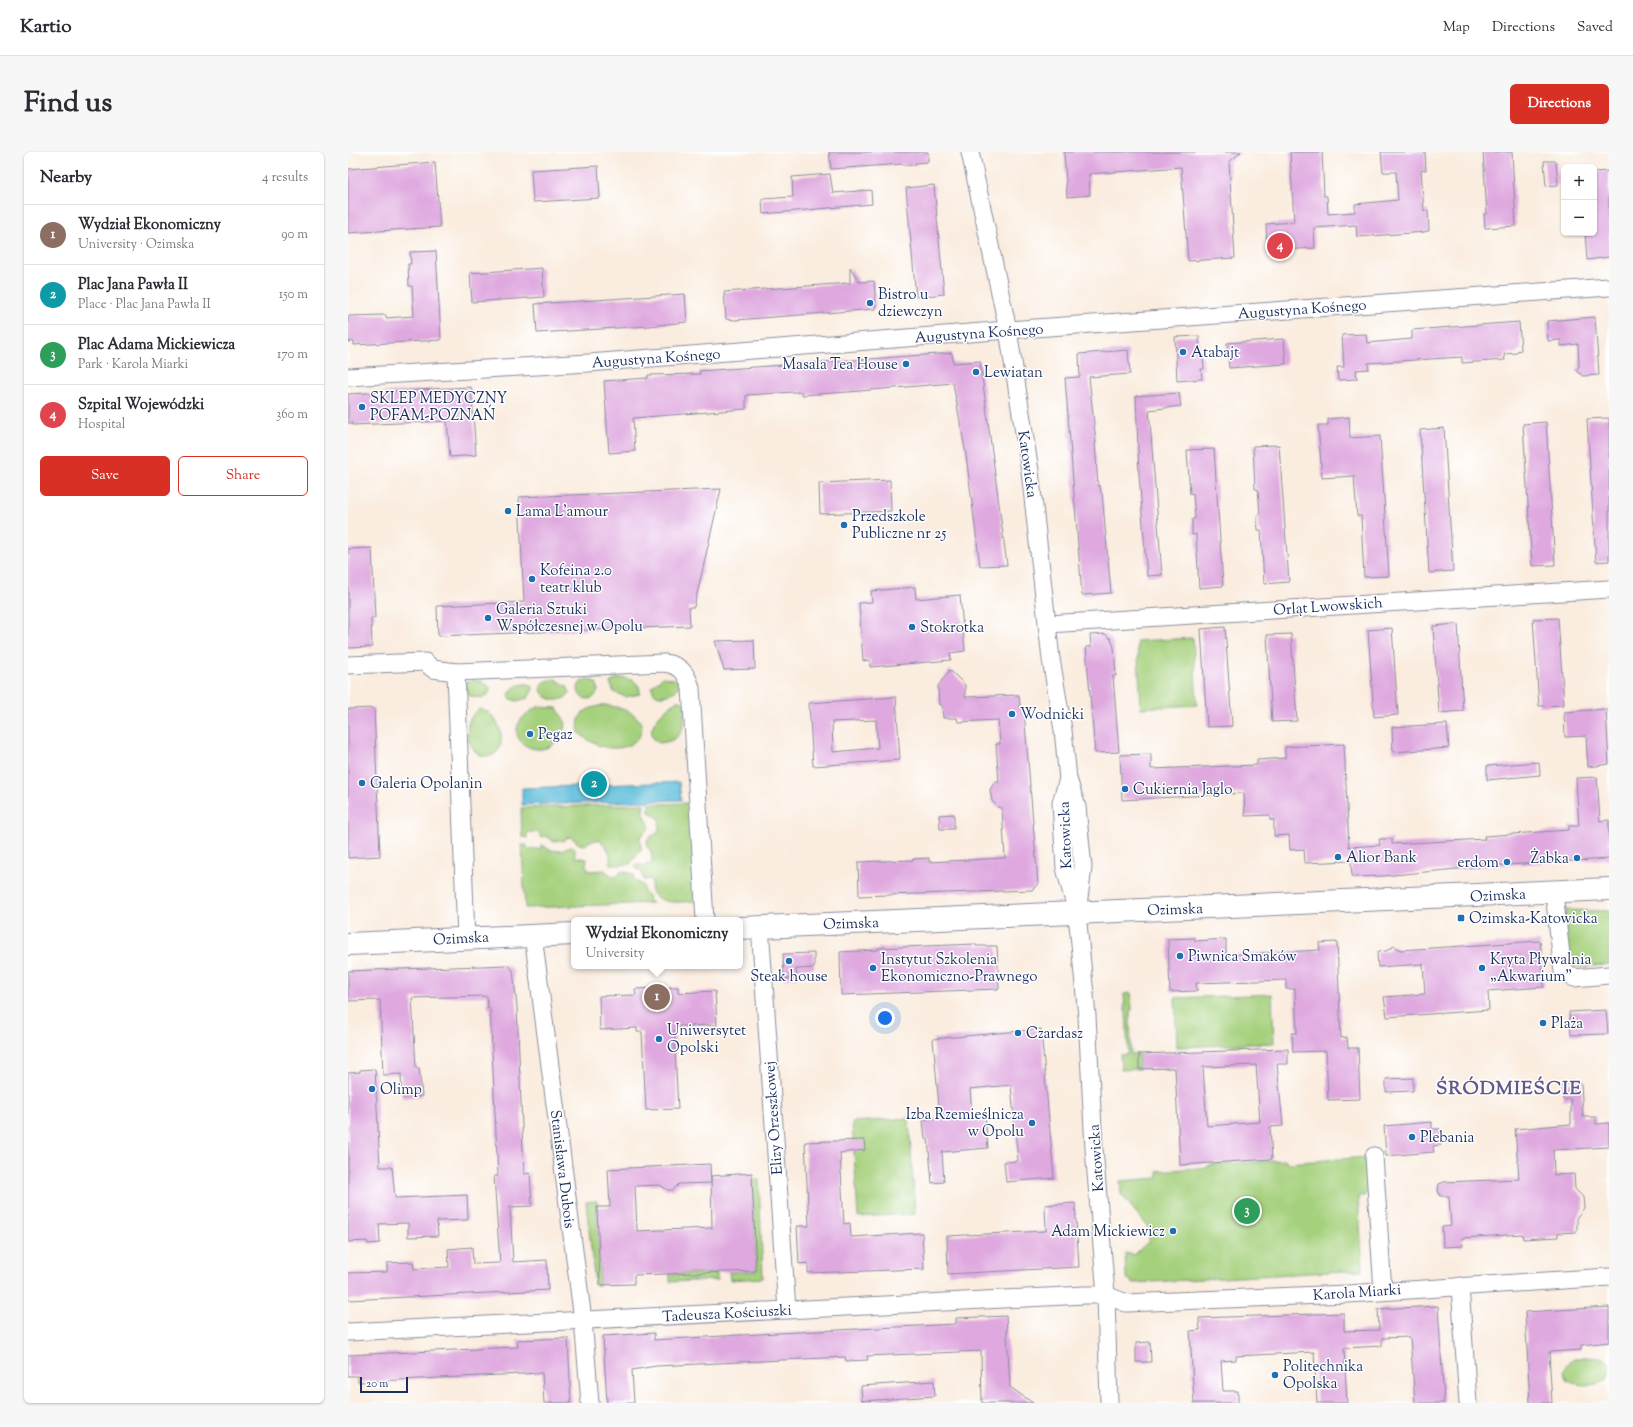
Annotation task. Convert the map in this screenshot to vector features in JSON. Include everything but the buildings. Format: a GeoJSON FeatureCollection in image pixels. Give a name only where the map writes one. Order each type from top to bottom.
{"type":"FeatureCollection","features":[{"type":"Feature","properties":{"kind":"main road","name":"Ozimska"},"geometry":{"type":"LineString","coordinates":[[750,927],[1554,893],[1609,889]]}},
{"type":"Feature","properties":{"kind":"main road","name":"Ozimska"},"geometry":{"type":"LineString","coordinates":[[348,944],[571,934]]}},
{"type":"Feature","properties":{"kind":"street","name":"Katowicka"},"geometry":{"type":"LineString","coordinates":[[970,152],[1008,330],[1030,471],[1048,624],[1049,649],[1062,730],[1068,780],[1061,803],[1065,868],[1077,913],[1088,1021],[1094,1148],[1106,1295],[1109,1403]]}},
{"type":"Feature","properties":{"kind":"street","name":"Augustyna Kośnego"},"geometry":{"type":"LineString","coordinates":[[348,377],[589,363],[1008,330],[1609,288]]}},
{"type":"Feature","properties":{"kind":"street","name":"Orląt Lwowskich"},"geometry":{"type":"LineString","coordinates":[[1048,624],[1609,589]]}},
{"type":"Feature","properties":{"kind":"street"},"geometry":{"type":"LineString","coordinates":[[348,665],[425,662],[433,669],[456,672],[656,663],[673,664],[681,668],[689,679],[691,688],[705,917]]}},
{"type":"Feature","properties":{"kind":"street"},"geometry":{"type":"LineString","coordinates":[[456,672],[466,938]]}},
{"type":"Feature","properties":{"kind":"street"},"geometry":{"type":"LineString","coordinates":[[1554,893],[1563,972],[1574,978],[1609,975]]}},
{"type":"Feature","properties":{"kind":"street","name":"Elizy Orzeszkowej"},"geometry":{"type":"LineString","coordinates":[[750,927],[787,1310]]}},
{"type":"Feature","properties":{"kind":"street","name":"Stanisława Dubois"},"geometry":{"type":"LineString","coordinates":[[532,935],[583,1320],[590,1403]]}},
{"type":"Feature","properties":{"kind":"street"},"geometry":{"type":"LineString","coordinates":[[1374,1156],[1383,1291]]}},
{"type":"Feature","properties":{"kind":"street","name":"Karola Miarki"},"geometry":{"type":"LineString","coordinates":[[1106,1295],[1126,1303],[1383,1291],[1609,1277]]}},
{"type":"Feature","properties":{"kind":"street"},"geometry":{"type":"LineString","coordinates":[[1460,1286],[1468,1403]]}},
{"type":"Feature","properties":{"kind":"street","name":"Tadeusza Kościuszki"},"geometry":{"type":"LineString","coordinates":[[348,1332],[1106,1295]]}},
{"type":"Feature","properties":{"kind":"green space"},"geometry":{"type":"Polygon","coordinates":[[[1193,638],[1197,705],[1141,708],[1137,641],[1193,638]]]}},
{"type":"Feature","properties":{"kind":"green space"},"geometry":{"type":"Polygon","coordinates":[[[663,677],[674,679],[679,683],[679,687],[672,693],[659,696],[655,694],[652,686],[663,677]]]}},
{"type":"Feature","properties":{"kind":"green space"},"geometry":{"type":"Polygon","coordinates":[[[617,678],[629,679],[636,683],[640,689],[640,694],[626,697],[614,692],[610,683],[617,678]]]}},
{"type":"Feature","properties":{"kind":"green space"},"geometry":{"type":"Polygon","coordinates":[[[555,679],[567,686],[570,693],[563,699],[549,699],[541,690],[541,685],[546,681],[555,679]]]}},
{"type":"Feature","properties":{"kind":"green space"},"geometry":{"type":"Polygon","coordinates":[[[588,679],[595,682],[598,689],[595,696],[588,699],[581,696],[578,689],[581,682],[588,679]]]}},
{"type":"Feature","properties":{"kind":"green space"},"geometry":{"type":"Polygon","coordinates":[[[472,680],[480,681],[487,685],[491,688],[489,692],[483,697],[478,698],[466,693],[463,690],[464,684],[472,680]]]}},
{"type":"Feature","properties":{"kind":"green space"},"geometry":{"type":"Polygon","coordinates":[[[522,684],[532,685],[533,689],[528,698],[517,701],[510,699],[510,692],[514,688],[522,684]]]}},
{"type":"Feature","properties":{"kind":"green space"},"geometry":{"type":"Polygon","coordinates":[[[677,701],[684,703],[684,724],[682,730],[674,739],[668,742],[659,743],[653,738],[651,732],[653,726],[661,714],[677,701]]]}},
{"type":"Feature","properties":{"kind":"green space"},"geometry":{"type":"Polygon","coordinates":[[[605,705],[627,711],[639,720],[642,730],[637,739],[627,746],[613,748],[597,745],[579,733],[579,720],[584,712],[605,705]]]}},
{"type":"Feature","properties":{"kind":"green space"},"geometry":{"type":"Polygon","coordinates":[[[538,707],[557,708],[566,723],[559,739],[548,747],[537,749],[526,746],[519,739],[517,729],[523,718],[538,707]]]}},
{"type":"Feature","properties":{"kind":"green space"},"geometry":{"type":"Polygon","coordinates":[[[480,709],[493,717],[498,724],[500,732],[500,747],[496,753],[490,756],[483,756],[477,753],[468,739],[467,731],[469,723],[473,715],[480,709]]]}},
{"type":"Feature","properties":{"kind":"green space"},"geometry":{"type":"Polygon","coordinates":[[[694,803],[698,901],[666,901],[655,896],[651,891],[652,881],[649,879],[644,880],[642,872],[635,866],[636,864],[644,866],[652,861],[652,855],[647,841],[651,836],[658,833],[660,819],[649,812],[649,804],[694,803]]]}},
{"type":"Feature","properties":{"kind":"green space"},"geometry":{"type":"Polygon","coordinates":[[[644,804],[643,811],[650,828],[640,837],[641,850],[633,859],[631,864],[610,864],[608,850],[599,840],[590,841],[585,845],[579,844],[571,837],[566,838],[564,841],[559,840],[553,842],[546,836],[541,838],[539,832],[527,832],[527,838],[522,837],[521,808],[644,804]]]}},
{"type":"Feature","properties":{"kind":"green space"},"geometry":{"type":"Polygon","coordinates":[[[541,844],[550,850],[561,851],[570,847],[575,848],[575,857],[587,859],[586,865],[589,871],[604,870],[614,877],[619,875],[621,871],[634,874],[633,879],[643,885],[644,893],[649,897],[648,901],[652,903],[525,908],[522,845],[527,845],[527,849],[541,849],[541,844]]]}},
{"type":"Feature","properties":{"kind":"green space"},"geometry":{"type":"Polygon","coordinates":[[[1564,910],[1609,911],[1609,965],[1570,967],[1564,910]]]}},
{"type":"Feature","properties":{"kind":"green space"},"geometry":{"type":"Polygon","coordinates":[[[1131,993],[1131,1054],[1139,1054],[1139,1069],[1121,1070],[1120,1055],[1128,1054],[1124,994],[1131,993]]]}},
{"type":"Feature","properties":{"kind":"green space"},"geometry":{"type":"Polygon","coordinates":[[[1272,994],[1274,1043],[1177,1047],[1175,998],[1272,994]]]}},
{"type":"Feature","properties":{"kind":"green space"},"geometry":{"type":"Polygon","coordinates":[[[909,1118],[915,1214],[858,1217],[852,1122],[909,1118]]]}},
{"type":"Feature","properties":{"kind":"green space"},"geometry":{"type":"Polygon","coordinates":[[[1367,1157],[1369,1191],[1364,1196],[1358,1196],[1363,1270],[1134,1283],[1126,1278],[1125,1253],[1134,1255],[1149,1241],[1148,1227],[1121,1194],[1120,1181],[1158,1178],[1158,1171],[1209,1167],[1209,1165],[1286,1160],[1287,1163],[1367,1157]]]}},
{"type":"Feature","properties":{"kind":"green space"},"geometry":{"type":"Polygon","coordinates":[[[752,1180],[759,1180],[763,1278],[730,1280],[729,1272],[756,1271],[752,1180]]]}},
{"type":"Feature","properties":{"kind":"green space"},"geometry":{"type":"Polygon","coordinates":[[[597,1201],[600,1285],[595,1285],[586,1202],[597,1201]]]}},
{"type":"Feature","properties":{"kind":"green space"},"geometry":{"type":"Polygon","coordinates":[[[717,1273],[717,1280],[670,1282],[670,1274],[717,1273]]]}},
{"type":"Feature","properties":{"kind":"green space"},"geometry":{"type":"Polygon","coordinates":[[[1583,1357],[1603,1358],[1609,1362],[1609,1375],[1606,1379],[1597,1384],[1590,1385],[1572,1383],[1568,1381],[1564,1371],[1567,1364],[1574,1359],[1583,1357]]]}},
{"type":"Feature","properties":{"kind":"water"},"geometry":{"type":"Polygon","coordinates":[[[679,782],[681,800],[522,805],[522,788],[679,782]]]}},
{"type":"Feature","properties":{"kind":"place","name":"Szpital Wojewódzki"},"geometry":{"type":"Point","coordinates":[1280,246]}},
{"type":"Feature","properties":{"kind":"place","name":"Bistro u dziewczyn"},"geometry":{"type":"Point","coordinates":[870,303]}},
{"type":"Feature","properties":{"kind":"place","name":"Atabajt"},"geometry":{"type":"Point","coordinates":[1183,352]}},
{"type":"Feature","properties":{"kind":"place","name":"Masala Tea House"},"geometry":{"type":"Point","coordinates":[906,364]}},
{"type":"Feature","properties":{"kind":"place","name":"Lewiatan"},"geometry":{"type":"Point","coordinates":[976,372]}},
{"type":"Feature","properties":{"kind":"place","name":"SKLEP MEDYCZNY POFAM-POZNAŃ"},"geometry":{"type":"Point","coordinates":[362,407]}},
{"type":"Feature","properties":{"kind":"place","name":"Lama L’amour"},"geometry":{"type":"Point","coordinates":[508,511]}},
{"type":"Feature","properties":{"kind":"place","name":"Przedszkole Publiczne nr 25"},"geometry":{"type":"Point","coordinates":[844,525]}},
{"type":"Feature","properties":{"kind":"place","name":"Kofeina 2.0 teatr klub"},"geometry":{"type":"Point","coordinates":[532,579]}},
{"type":"Feature","properties":{"kind":"place","name":"Galeria Sztuki Współczesnej w Opolu"},"geometry":{"type":"Point","coordinates":[488,618]}},
{"type":"Feature","properties":{"kind":"place","name":"Stokrotka"},"geometry":{"type":"Point","coordinates":[912,627]}},
{"type":"Feature","properties":{"kind":"place","name":"Wodnicki"},"geometry":{"type":"Point","coordinates":[1012,714]}},
{"type":"Feature","properties":{"kind":"place","name":"Pegaz"},"geometry":{"type":"Point","coordinates":[530,734]}},
{"type":"Feature","properties":{"kind":"place","name":"Galeria Opolanin"},"geometry":{"type":"Point","coordinates":[362,783]}},
{"type":"Feature","properties":{"kind":"place","name":"Plac Jana Pawła II"},"geometry":{"type":"Point","coordinates":[594,784]}},
{"type":"Feature","properties":{"kind":"place","name":"Cukiernia Jaglo"},"geometry":{"type":"Point","coordinates":[1125,789]}},
{"type":"Feature","properties":{"kind":"place","name":"Alior Bank"},"geometry":{"type":"Point","coordinates":[1338,857]}},
{"type":"Feature","properties":{"kind":"place","name":"Żabka"},"geometry":{"type":"Point","coordinates":[1577,858]}},
{"type":"Feature","properties":{"kind":"place","name":"erdom"},"geometry":{"type":"Point","coordinates":[1507,862]}},
{"type":"Feature","properties":{"kind":"place","name":"Ozimska-Katowicka"},"geometry":{"type":"Point","coordinates":[1461,918]}},
{"type":"Feature","properties":{"kind":"place","name":"Piwnica Smaków"},"geometry":{"type":"Point","coordinates":[1180,956]}},
{"type":"Feature","properties":{"kind":"place","name":"Steak house"},"geometry":{"type":"Point","coordinates":[789,961]}},
{"type":"Feature","properties":{"kind":"place","name":"Instytut Szkolenia Ekonomiczno-Prawnego"},"geometry":{"type":"Point","coordinates":[873,968]}},
{"type":"Feature","properties":{"kind":"place","name":"Kryta Pływalnia „Akwarium”"},"geometry":{"type":"Point","coordinates":[1482,968]}},
{"type":"Feature","properties":{"kind":"place","name":"Wydział Ekonomiczny"},"geometry":{"type":"Point","coordinates":[657,997]}},
{"type":"Feature","properties":{"kind":"place","name":"Plaża"},"geometry":{"type":"Point","coordinates":[1543,1023]}},
{"type":"Feature","properties":{"kind":"place","name":"Czardasz"},"geometry":{"type":"Point","coordinates":[1018,1033]}},
{"type":"Feature","properties":{"kind":"place","name":"Uniwersytet Opolski"},"geometry":{"type":"Point","coordinates":[659,1039]}},
{"type":"Feature","properties":{"kind":"place","name":"Olimp"},"geometry":{"type":"Point","coordinates":[372,1089]}},
{"type":"Feature","properties":{"kind":"place","name":"Izba Rzemieślnicza w Opolu"},"geometry":{"type":"Point","coordinates":[1032,1123]}},
{"type":"Feature","properties":{"kind":"place","name":"Plebania"},"geometry":{"type":"Point","coordinates":[1412,1137]}},
{"type":"Feature","properties":{"kind":"place","name":"Plac Adama Mickiewicza"},"geometry":{"type":"Point","coordinates":[1247,1211]}},
{"type":"Feature","properties":{"kind":"place","name":"Adam Mickiewicz"},"geometry":{"type":"Point","coordinates":[1173,1231]}},
{"type":"Feature","properties":{"kind":"place","name":"Politechnika Opolska"},"geometry":{"type":"Point","coordinates":[1275,1375]}},
{"type":"Feature","properties":{"kind":"district","name":"ŚRÓDMIEŚCIE"},"geometry":{"type":"Point","coordinates":[1509,1087]}}]}
